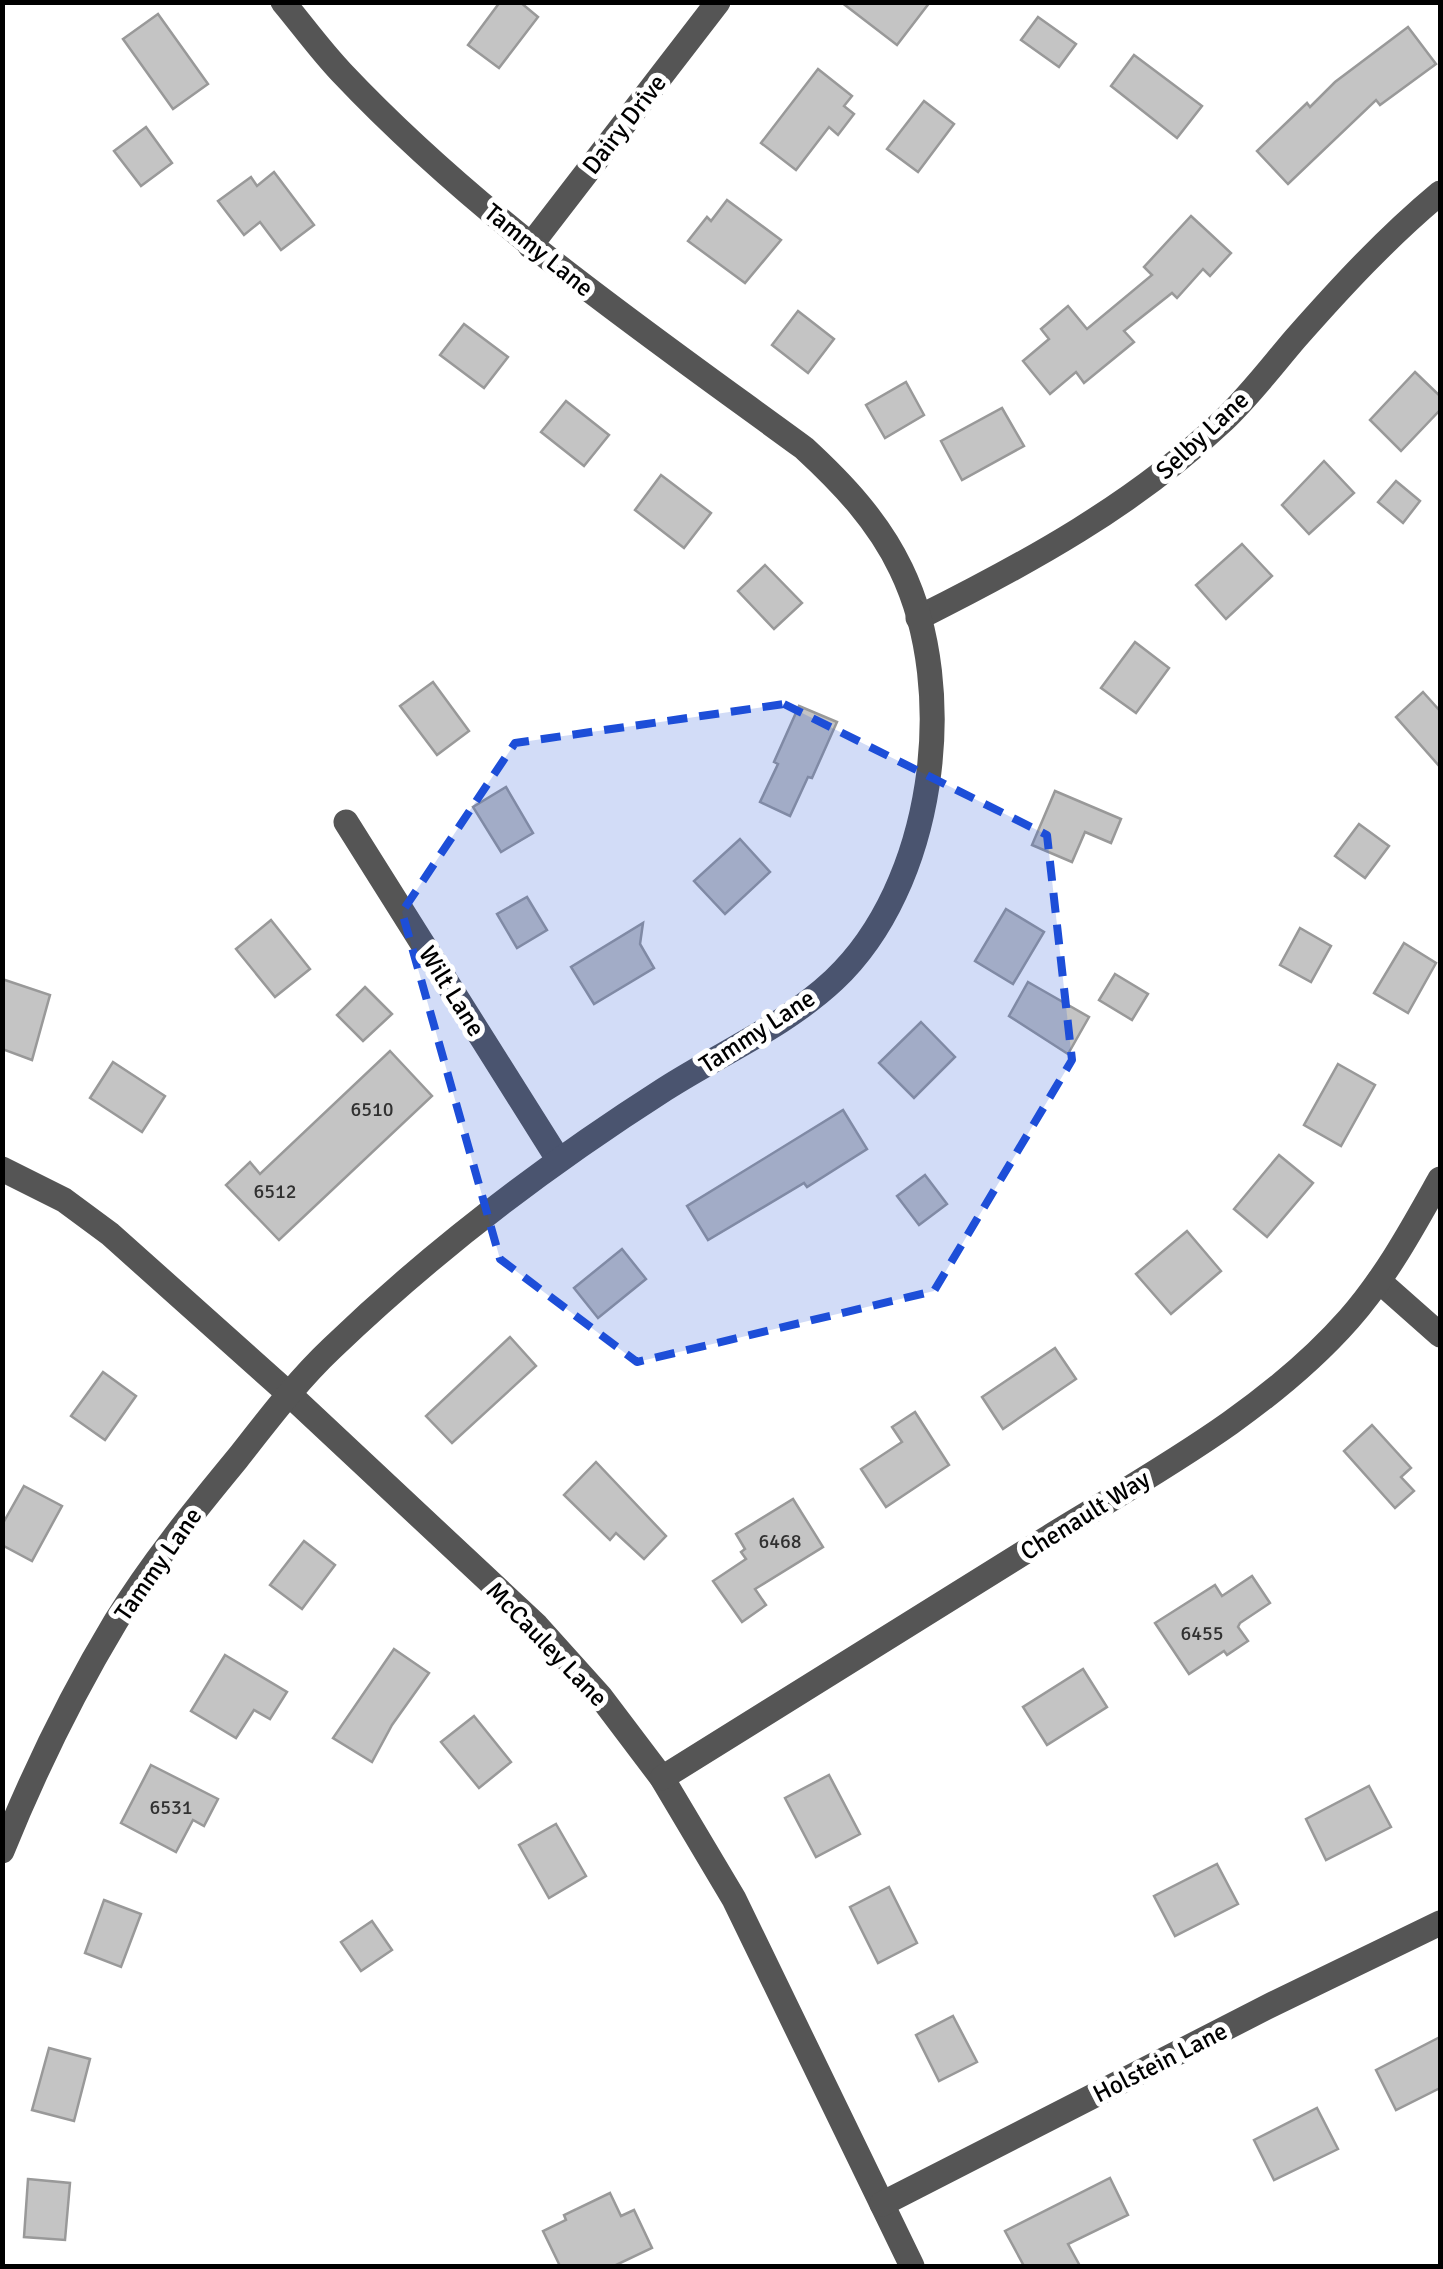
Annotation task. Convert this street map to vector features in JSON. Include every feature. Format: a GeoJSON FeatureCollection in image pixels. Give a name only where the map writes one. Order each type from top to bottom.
{"type":"FeatureCollection","features":[{"type":"Feature","properties":{"kind":"street","name":"Tammy Lane"},"geometry":{"type":"LineString","coordinates":[[2,1851],[73,1698],[118,1618],[202,1501],[289,1394],[330,1350],[425,1264],[558,1159],[669,1086],[790,1016],[836,978],[874,933],[898,890],[909,863],[926,792],[931,744],[930,684],[918,618],[894,556],[843,484],[804,448],[530,246],[421,152],[339,71],[283,2]]}},
{"type":"Feature","properties":{"kind":"street","name":"Dairy Drive"},"geometry":{"type":"LineString","coordinates":[[530,246],[718,2]]}},
{"type":"Feature","properties":{"kind":"street","name":"Selby Lane"},"geometry":{"type":"LineString","coordinates":[[918,618],[1032,560],[1110,512],[1175,465],[1229,416],[1338,290],[1412,216],[1440,194]]}},
{"type":"Feature","properties":{"kind":"street","name":"Wilt Lane"},"geometry":{"type":"LineString","coordinates":[[346,822],[558,1159]]}},
{"type":"Feature","properties":{"kind":"street","name":"McCauley Lane"},"geometry":{"type":"LineString","coordinates":[[2,1169],[64,1200],[110,1234],[289,1394],[537,1626],[600,1696],[662,1778],[734,1899],[912,2266]]}},
{"type":"Feature","properties":{"kind":"street","name":"Chenault Way"},"geometry":{"type":"LineString","coordinates":[[662,1778],[1175,1460],[1274,1389],[1350,1318],[1379,1281],[1440,1179]]}},
{"type":"Feature","properties":{"kind":"street"},"geometry":{"type":"LineString","coordinates":[[1379,1281],[1440,1335]]}},
{"type":"Feature","properties":{"kind":"street","name":"Holstein Lane"},"geometry":{"type":"LineString","coordinates":[[882,2204],[1273,2004],[1440,1924]]}},
{"type":"Feature","properties":{"kind":"highlighted area"},"geometry":{"type":"Polygon","coordinates":[[[784,704],[1047,835],[1072,1060],[934,1291],[637,1362],[500,1259],[402,912],[515,743],[784,704]]]}},
{"type":"Feature","properties":{"kind":"building"},"geometry":{"type":"Polygon","coordinates":[[[500,2],[520,2],[538,17],[499,68],[468,45],[500,2]]]}},
{"type":"Feature","properties":{"kind":"building"},"geometry":{"type":"Polygon","coordinates":[[[841,2],[930,2],[897,45],[841,2]]]}},
{"type":"Feature","properties":{"kind":"building"},"geometry":{"type":"Polygon","coordinates":[[[158,14],[208,84],[173,109],[123,39],[158,14]]]}},
{"type":"Feature","properties":{"kind":"building"},"geometry":{"type":"Polygon","coordinates":[[[1038,17],[1076,44],[1059,67],[1021,40],[1038,17]]]}},
{"type":"Feature","properties":{"kind":"building"},"geometry":{"type":"Polygon","coordinates":[[[1408,27],[1436,64],[1380,105],[1376,100],[1288,184],[1257,151],[1307,103],[1310,107],[1335,82],[1408,27]]]}},
{"type":"Feature","properties":{"kind":"building"},"geometry":{"type":"Polygon","coordinates":[[[1134,55],[1202,106],[1177,138],[1111,86],[1134,55]]]}},
{"type":"Feature","properties":{"kind":"building"},"geometry":{"type":"Polygon","coordinates":[[[818,69],[852,96],[844,106],[854,114],[838,135],[829,127],[796,170],[761,143],[818,69]]]}},
{"type":"Feature","properties":{"kind":"building"},"geometry":{"type":"Polygon","coordinates":[[[924,101],[954,124],[918,172],[887,149],[924,101]]]}},
{"type":"Feature","properties":{"kind":"building"},"geometry":{"type":"Polygon","coordinates":[[[146,127],[172,163],[141,186],[114,151],[146,127]]]}},
{"type":"Feature","properties":{"kind":"building"},"geometry":{"type":"Polygon","coordinates":[[[274,172],[314,225],[281,250],[260,222],[244,235],[218,201],[251,177],[257,186],[274,172]]]}},
{"type":"Feature","properties":{"kind":"building"},"geometry":{"type":"Polygon","coordinates":[[[727,200],[781,240],[745,283],[688,241],[727,200]]]}},
{"type":"Feature","properties":{"kind":"building"},"geometry":{"type":"Polygon","coordinates":[[[1191,216],[1231,253],[1210,276],[1203,269],[1177,298],[1172,293],[1124,331],[1134,342],[1084,383],[1076,372],[1050,394],[1023,361],[1049,339],[1041,329],[1068,306],[1087,329],[1152,275],[1144,267],[1191,216]]]}},
{"type":"Feature","properties":{"kind":"building"},"geometry":{"type":"Polygon","coordinates":[[[798,311],[834,339],[808,373],[772,345],[798,311]]]}},
{"type":"Feature","properties":{"kind":"building"},"geometry":{"type":"Polygon","coordinates":[[[464,324],[508,357],[484,388],[440,355],[464,324]]]}},
{"type":"Feature","properties":{"kind":"building"},"geometry":{"type":"Polygon","coordinates":[[[1415,372],[1440,396],[1440,410],[1401,451],[1370,420],[1415,372]]]}},
{"type":"Feature","properties":{"kind":"building"},"geometry":{"type":"Polygon","coordinates":[[[906,382],[924,415],[885,438],[866,405],[906,382]]]}},
{"type":"Feature","properties":{"kind":"building"},"geometry":{"type":"Polygon","coordinates":[[[566,401],[609,435],[584,466],[541,432],[566,401]]]}},
{"type":"Feature","properties":{"kind":"building"},"geometry":{"type":"Polygon","coordinates":[[[1002,408],[1024,446],[962,480],[941,441],[1002,408]]]}},
{"type":"Feature","properties":{"kind":"building"},"geometry":{"type":"Polygon","coordinates":[[[1324,461],[1354,493],[1309,534],[1282,505],[1324,461]]]}},
{"type":"Feature","properties":{"kind":"building"},"geometry":{"type":"Polygon","coordinates":[[[661,475],[711,513],[684,548],[635,510],[661,475]]]}},
{"type":"Feature","properties":{"kind":"building"},"geometry":{"type":"Polygon","coordinates":[[[1396,481],[1420,501],[1403,523],[1378,502],[1396,481]]]}},
{"type":"Feature","properties":{"kind":"building"},"geometry":{"type":"Polygon","coordinates":[[[1242,544],[1272,576],[1226,619],[1196,585],[1242,544]]]}},
{"type":"Feature","properties":{"kind":"building"},"geometry":{"type":"Polygon","coordinates":[[[765,565],[802,603],[774,629],[738,591],[765,565]]]}},
{"type":"Feature","properties":{"kind":"building"},"geometry":{"type":"Polygon","coordinates":[[[1135,642],[1169,668],[1136,713],[1101,688],[1135,642]]]}},
{"type":"Feature","properties":{"kind":"building"},"geometry":{"type":"Polygon","coordinates":[[[433,682],[469,731],[437,755],[400,706],[433,682]]]}},
{"type":"Feature","properties":{"kind":"building"},"geometry":{"type":"Polygon","coordinates":[[[1423,692],[1440,711],[1440,767],[1396,717],[1423,692]]]}},
{"type":"Feature","properties":{"kind":"building"},"geometry":{"type":"Polygon","coordinates":[[[799,706],[837,722],[790,816],[760,802],[799,706]]]}},
{"type":"Feature","properties":{"kind":"building"},"geometry":{"type":"Polygon","coordinates":[[[506,787],[533,833],[501,852],[473,807],[506,787]]]}},
{"type":"Feature","properties":{"kind":"building"},"geometry":{"type":"Polygon","coordinates":[[[1055,791],[1121,819],[1111,843],[1085,832],[1072,862],[1032,845],[1055,791]]]}},
{"type":"Feature","properties":{"kind":"building"},"geometry":{"type":"Polygon","coordinates":[[[1359,824],[1389,846],[1365,878],[1335,856],[1359,824]]]}},
{"type":"Feature","properties":{"kind":"building"},"geometry":{"type":"Polygon","coordinates":[[[740,839],[770,872],[725,914],[694,881],[740,839]]]}},
{"type":"Feature","properties":{"kind":"building"},"geometry":{"type":"Polygon","coordinates":[[[527,897],[547,930],[517,948],[497,914],[527,897]]]}},
{"type":"Feature","properties":{"kind":"building"},"geometry":{"type":"Polygon","coordinates":[[[1006,909],[1044,932],[1013,984],[975,961],[1006,909]]]}},
{"type":"Feature","properties":{"kind":"building"},"geometry":{"type":"Polygon","coordinates":[[[271,920],[310,969],[275,997],[236,949],[271,920]]]}},
{"type":"Feature","properties":{"kind":"building"},"geometry":{"type":"Polygon","coordinates":[[[643,923],[640,944],[654,968],[594,1004],[571,967],[643,923]]]}},
{"type":"Feature","properties":{"kind":"building"},"geometry":{"type":"Polygon","coordinates":[[[1300,928],[1331,946],[1311,982],[1280,965],[1300,928]]]}},
{"type":"Feature","properties":{"kind":"building"},"geometry":{"type":"Polygon","coordinates":[[[1404,943],[1436,963],[1408,1013],[1374,993],[1404,943]]]}},
{"type":"Feature","properties":{"kind":"building"},"geometry":{"type":"Polygon","coordinates":[[[1115,974],[1148,994],[1132,1020],[1099,1000],[1115,974]]]}},
{"type":"Feature","properties":{"kind":"building"},"geometry":{"type":"Polygon","coordinates":[[[2,979],[50,995],[32,1060],[2,1049],[2,979]]]}},
{"type":"Feature","properties":{"kind":"building"},"geometry":{"type":"Polygon","coordinates":[[[1028,982],[1089,1017],[1068,1054],[1009,1016],[1028,982]]]}},
{"type":"Feature","properties":{"kind":"building"},"geometry":{"type":"Polygon","coordinates":[[[365,987],[392,1014],[363,1041],[337,1015],[365,987]]]}},
{"type":"Feature","properties":{"kind":"building"},"geometry":{"type":"Polygon","coordinates":[[[921,1022],[955,1057],[914,1098],[879,1063],[921,1022]]]}},
{"type":"Feature","properties":{"kind":"building"},"geometry":{"type":"Polygon","coordinates":[[[390,1051],[432,1096],[279,1240],[226,1185],[250,1162],[260,1174],[390,1051]]]}},
{"type":"Feature","properties":{"kind":"building"},"geometry":{"type":"Polygon","coordinates":[[[113,1062],[165,1096],[142,1132],[90,1098],[113,1062]]]}},
{"type":"Feature","properties":{"kind":"building"},"geometry":{"type":"Polygon","coordinates":[[[1338,1064],[1375,1085],[1341,1146],[1304,1125],[1338,1064]]]}},
{"type":"Feature","properties":{"kind":"building"},"geometry":{"type":"Polygon","coordinates":[[[843,1110],[867,1149],[807,1187],[804,1183],[708,1240],[687,1206],[843,1110]]]}},
{"type":"Feature","properties":{"kind":"building"},"geometry":{"type":"Polygon","coordinates":[[[1279,1155],[1313,1183],[1267,1237],[1234,1209],[1279,1155]]]}},
{"type":"Feature","properties":{"kind":"building"},"geometry":{"type":"Polygon","coordinates":[[[925,1175],[947,1204],[919,1225],[897,1196],[925,1175]]]}},
{"type":"Feature","properties":{"kind":"building"},"geometry":{"type":"Polygon","coordinates":[[[1187,1231],[1221,1271],[1171,1314],[1136,1274],[1187,1231]]]}},
{"type":"Feature","properties":{"kind":"building"},"geometry":{"type":"Polygon","coordinates":[[[622,1249],[646,1279],[598,1318],[574,1288],[622,1249]]]}},
{"type":"Feature","properties":{"kind":"building"},"geometry":{"type":"Polygon","coordinates":[[[510,1337],[536,1366],[452,1443],[426,1416],[510,1337]]]}},
{"type":"Feature","properties":{"kind":"building"},"geometry":{"type":"Polygon","coordinates":[[[1055,1348],[1076,1379],[1003,1429],[982,1397],[1055,1348]]]}},
{"type":"Feature","properties":{"kind":"building"},"geometry":{"type":"Polygon","coordinates":[[[103,1372],[136,1396],[105,1440],[71,1416],[103,1372]]]}},
{"type":"Feature","properties":{"kind":"building"},"geometry":{"type":"Polygon","coordinates":[[[915,1412],[949,1465],[886,1507],[861,1469],[902,1442],[892,1427],[915,1412]]]}},
{"type":"Feature","properties":{"kind":"building"},"geometry":{"type":"Polygon","coordinates":[[[1372,1425],[1411,1468],[1401,1477],[1414,1491],[1395,1508],[1344,1451],[1372,1425]]]}},
{"type":"Feature","properties":{"kind":"building"},"geometry":{"type":"Polygon","coordinates":[[[596,1462],[666,1536],[644,1559],[616,1533],[610,1540],[564,1495],[596,1462]]]}},
{"type":"Feature","properties":{"kind":"building"},"geometry":{"type":"Polygon","coordinates":[[[24,1486],[62,1506],[32,1561],[2,1545],[2,1525],[24,1486]]]}},
{"type":"Feature","properties":{"kind":"building"},"geometry":{"type":"Polygon","coordinates":[[[793,1499],[823,1547],[755,1589],[766,1605],[742,1622],[713,1581],[746,1559],[736,1534],[793,1499]]]}},
{"type":"Feature","properties":{"kind":"building"},"geometry":{"type":"Polygon","coordinates":[[[304,1541],[335,1565],[302,1609],[270,1585],[304,1541]]]}},
{"type":"Feature","properties":{"kind":"building"},"geometry":{"type":"Polygon","coordinates":[[[1252,1576],[1270,1603],[1240,1623],[1238,1627],[1248,1641],[1189,1674],[1155,1623],[1215,1585],[1222,1596],[1252,1576]]]}},
{"type":"Feature","properties":{"kind":"building"},"geometry":{"type":"Polygon","coordinates":[[[394,1649],[429,1673],[392,1725],[372,1762],[333,1738],[394,1649]]]}},
{"type":"Feature","properties":{"kind":"building"},"geometry":{"type":"Polygon","coordinates":[[[225,1655],[287,1692],[270,1719],[254,1710],[236,1738],[191,1711],[225,1655]]]}},
{"type":"Feature","properties":{"kind":"building"},"geometry":{"type":"Polygon","coordinates":[[[1083,1669],[1107,1707],[1047,1745],[1023,1707],[1083,1669]]]}},
{"type":"Feature","properties":{"kind":"building"},"geometry":{"type":"Polygon","coordinates":[[[474,1716],[511,1762],[479,1788],[441,1742],[474,1716]]]}},
{"type":"Feature","properties":{"kind":"building"},"geometry":{"type":"Polygon","coordinates":[[[151,1765],[218,1799],[204,1826],[193,1820],[176,1852],[121,1823],[151,1765]]]}},
{"type":"Feature","properties":{"kind":"building"},"geometry":{"type":"Polygon","coordinates":[[[829,1775],[860,1834],[816,1857],[785,1798],[829,1775]]]}},
{"type":"Feature","properties":{"kind":"building"},"geometry":{"type":"Polygon","coordinates":[[[1369,1786],[1391,1827],[1326,1860],[1306,1819],[1369,1786]]]}},
{"type":"Feature","properties":{"kind":"building"},"geometry":{"type":"Polygon","coordinates":[[[556,1824],[586,1876],[549,1898],[519,1845],[556,1824]]]}},
{"type":"Feature","properties":{"kind":"building"},"geometry":{"type":"Polygon","coordinates":[[[1217,1864],[1238,1904],[1175,1936],[1154,1896],[1217,1864]]]}},
{"type":"Feature","properties":{"kind":"building"},"geometry":{"type":"Polygon","coordinates":[[[889,1887],[917,1943],[878,1963],[850,1907],[889,1887]]]}},
{"type":"Feature","properties":{"kind":"building"},"geometry":{"type":"Polygon","coordinates":[[[104,1900],[141,1914],[121,1967],[85,1953],[104,1900]]]}},
{"type":"Feature","properties":{"kind":"building"},"geometry":{"type":"Polygon","coordinates":[[[372,1921],[392,1950],[361,1971],[341,1942],[372,1921]]]}},
{"type":"Feature","properties":{"kind":"building"},"geometry":{"type":"Polygon","coordinates":[[[953,2016],[977,2062],[939,2081],[916,2035],[953,2016]]]}},
{"type":"Feature","properties":{"kind":"building"},"geometry":{"type":"Polygon","coordinates":[[[1440,2037],[1440,2088],[1396,2110],[1376,2070],[1440,2037]]]}},
{"type":"Feature","properties":{"kind":"building"},"geometry":{"type":"Polygon","coordinates":[[[49,2048],[90,2059],[74,2121],[32,2110],[49,2048]]]}},
{"type":"Feature","properties":{"kind":"building"},"geometry":{"type":"Polygon","coordinates":[[[1317,2108],[1338,2149],[1274,2180],[1254,2140],[1317,2108]]]}},
{"type":"Feature","properties":{"kind":"building"},"geometry":{"type":"Polygon","coordinates":[[[1110,2178],[1128,2215],[1068,2244],[1080,2266],[1024,2266],[1005,2231],[1110,2178]]]}},
{"type":"Feature","properties":{"kind":"building"},"geometry":{"type":"Polygon","coordinates":[[[28,2179],[70,2183],[65,2240],[24,2237],[28,2179]]]}},
{"type":"Feature","properties":{"kind":"building"},"geometry":{"type":"Polygon","coordinates":[[[610,2193],[621,2216],[634,2210],[652,2248],[614,2266],[560,2266],[543,2231],[566,2220],[564,2215],[610,2193]]]}}]}
